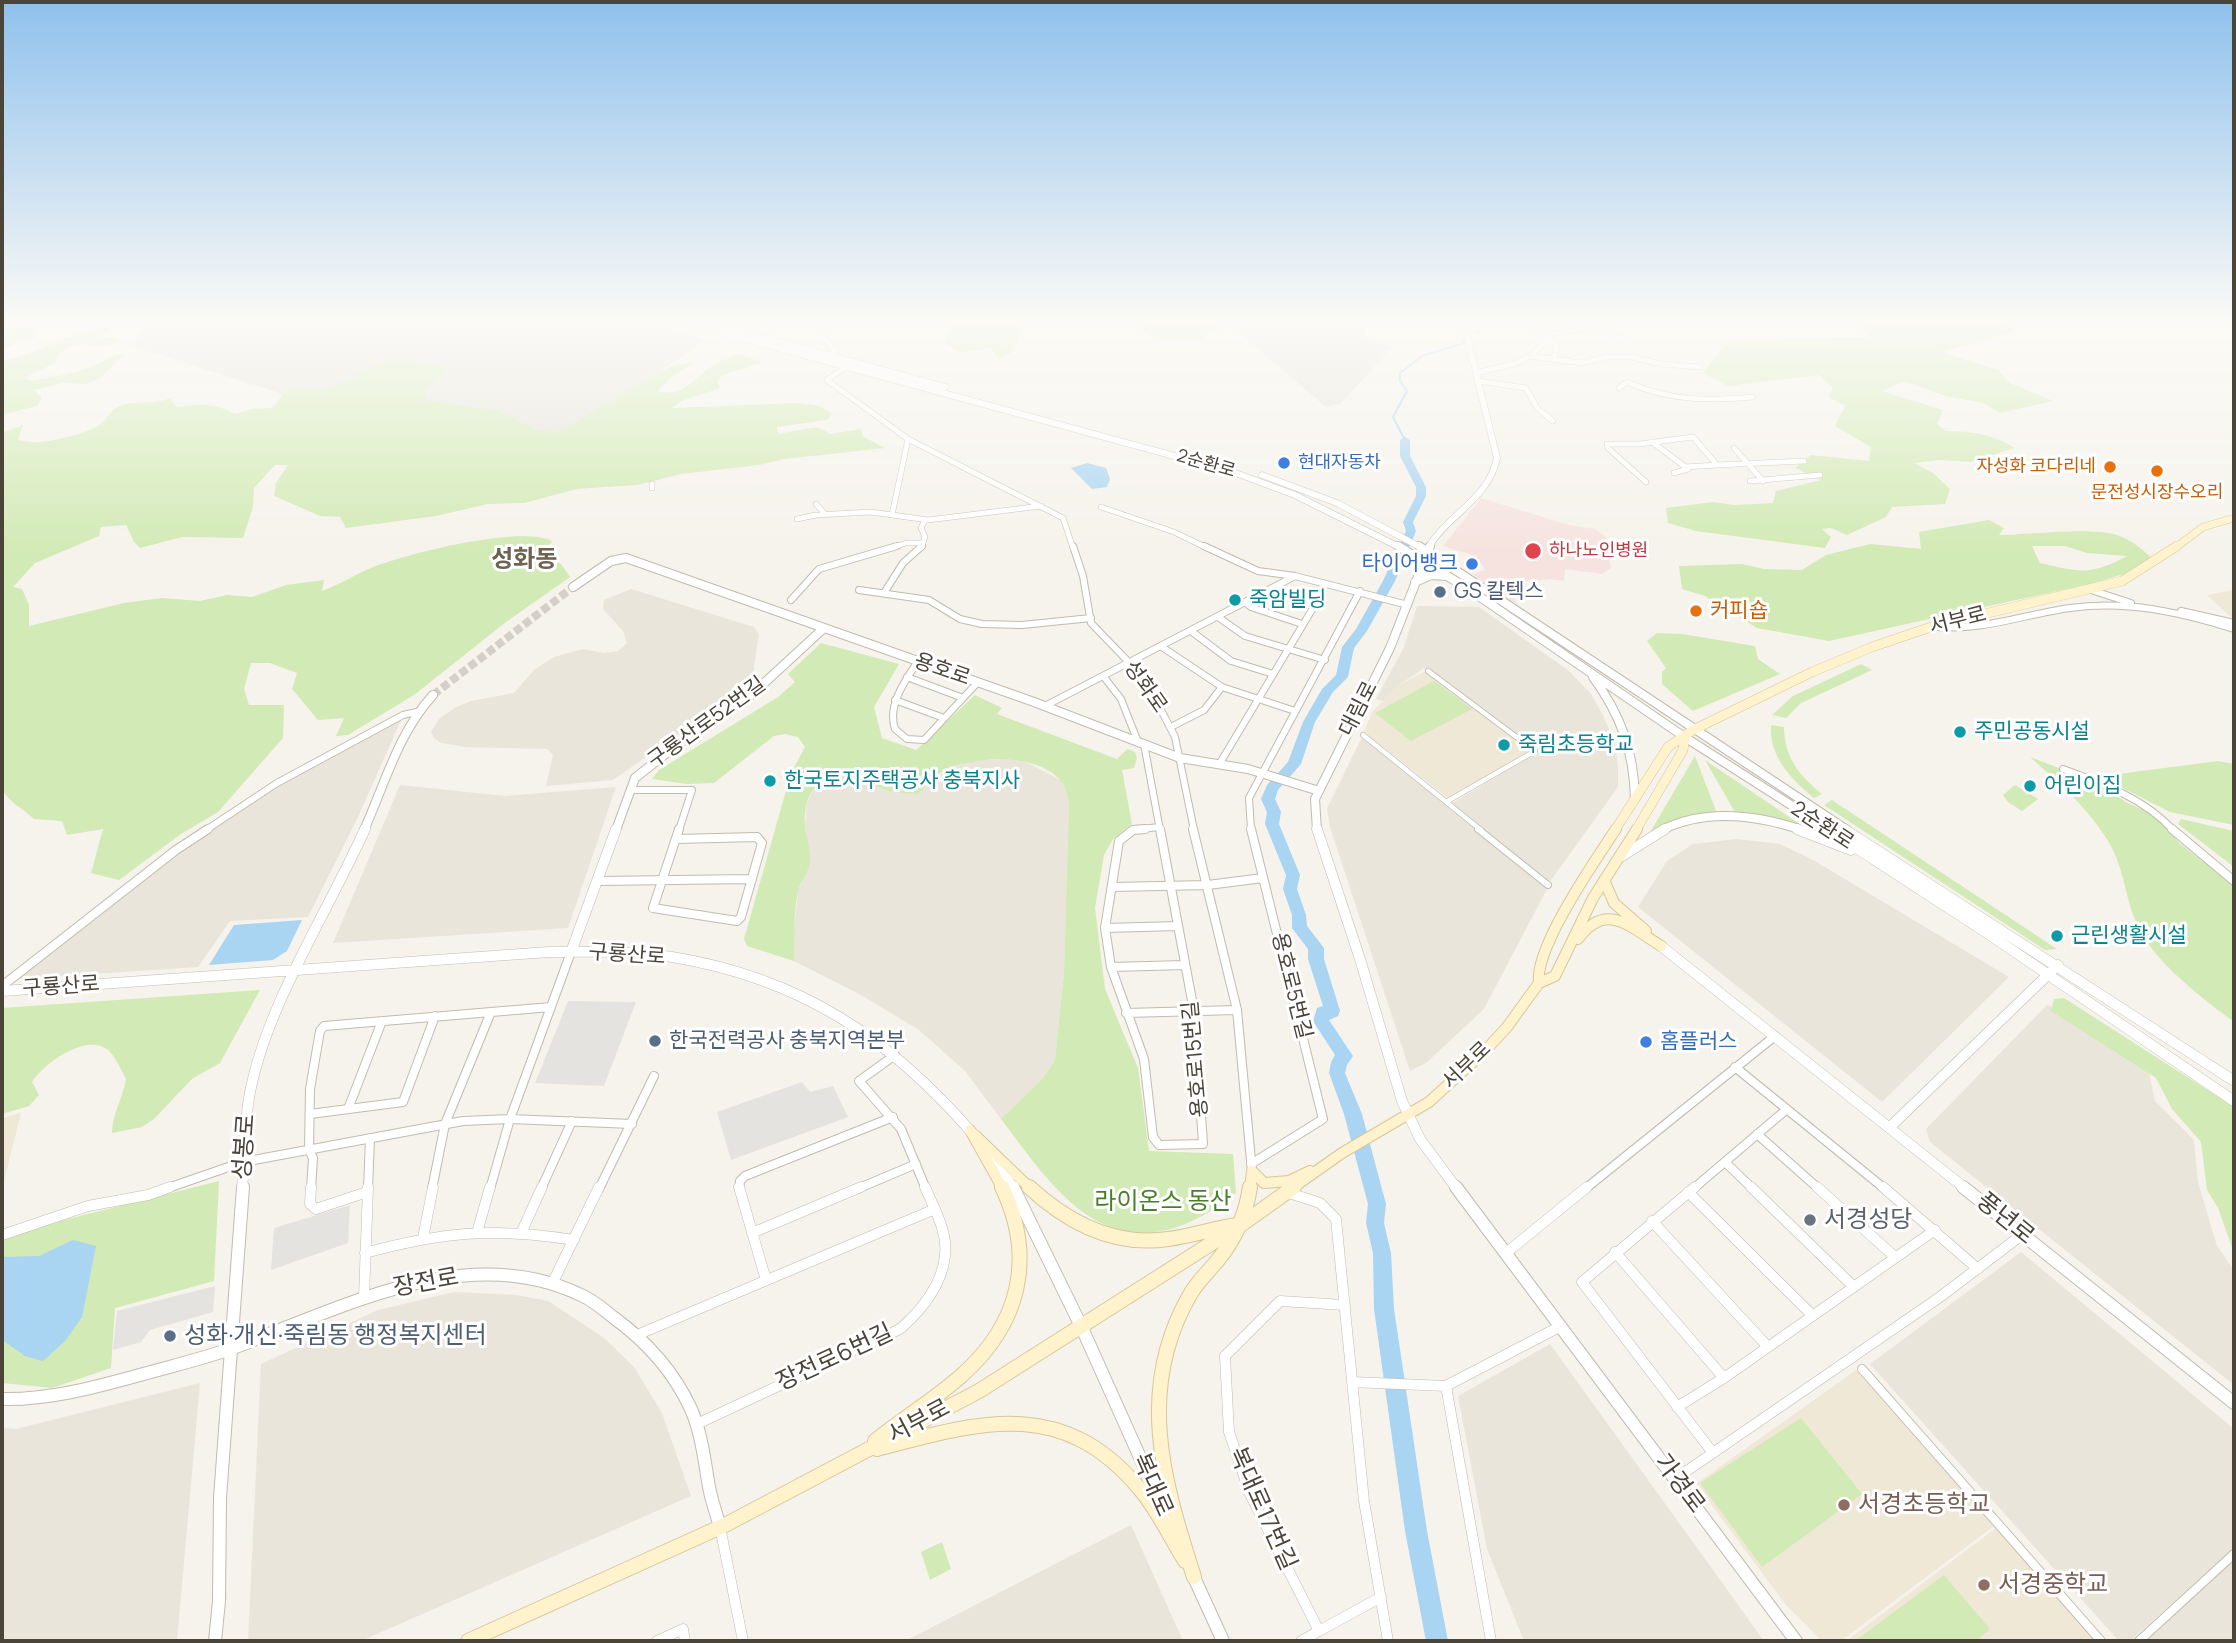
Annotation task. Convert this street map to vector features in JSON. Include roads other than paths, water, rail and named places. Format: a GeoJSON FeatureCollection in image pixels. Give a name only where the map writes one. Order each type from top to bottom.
{"type":"FeatureCollection","features":[{"type":"Feature","properties":{"kind":"main road","name":"서부로"},"geometry":{"type":"LineString","coordinates":[[468,1641],[720,1527],[979,1391],[1242,1224],[1289,1193],[1326,1163],[1429,1102],[1476,1060],[1507,1027],[1539,982],[1537,971],[1549,942],[1578,888],[1668,747],[1689,733],[1864,650],[1933,626],[2091,590],[2135,575],[2203,527],[2234,518]]}},
{"type":"Feature","properties":{"kind":"main road"},"geometry":{"type":"LineString","coordinates":[[1555,975],[1604,880],[1666,782],[1689,733]]}},
{"type":"Feature","properties":{"kind":"main road"},"geometry":{"type":"LineString","coordinates":[[1604,880],[1614,903],[1661,946]]}},
{"type":"Feature","properties":{"kind":"main road"},"geometry":{"type":"LineString","coordinates":[[1539,982],[1555,975],[1590,923],[1599,917],[1623,923],[1661,946]]}},
{"type":"Feature","properties":{"kind":"main road"},"geometry":{"type":"LineString","coordinates":[[970,1129],[1007,1163],[1038,1197],[1076,1225],[1096,1233],[1137,1240],[1161,1240],[1213,1227],[1242,1224]]}},
{"type":"Feature","properties":{"kind":"main road"},"geometry":{"type":"LineString","coordinates":[[859,1454],[913,1409],[959,1378],[980,1358],[999,1333],[1010,1312],[1020,1267],[1018,1228],[995,1173],[970,1129]]}},
{"type":"Feature","properties":{"kind":"main road"},"geometry":{"type":"LineString","coordinates":[[1252,1167],[1264,1183],[1275,1184],[1289,1181],[1326,1163]]}},
{"type":"Feature","properties":{"kind":"main road"},"geometry":{"type":"LineString","coordinates":[[1194,1577],[1164,1477],[1160,1435],[1164,1356],[1183,1307],[1195,1287],[1223,1255],[1242,1224],[1251,1191],[1252,1167]]}},
{"type":"Feature","properties":{"kind":"main road"},"geometry":{"type":"LineString","coordinates":[[859,1454],[951,1429],[993,1422],[1014,1421],[1063,1430],[1104,1454],[1140,1488],[1194,1577]]}},
{"type":"Feature","properties":{"kind":"street","name":"성화로"},"geometry":{"type":"LineString","coordinates":[[855,401],[908,439],[1063,519],[1067,524],[1083,576],[1091,618],[1101,635],[1131,663],[1154,692],[1171,727],[1180,758],[1237,1010],[1252,1167]]}},
{"type":"Feature","properties":{"kind":"street","name":"2순환로"},"geometry":{"type":"LineString","coordinates":[[969,401],[1243,475],[1329,509],[1409,551],[1425,555],[2234,1101]]}},
{"type":"Feature","properties":{"kind":"street","name":"2순환로"},"geometry":{"type":"LineString","coordinates":[[994,401],[1248,470],[1337,503],[1416,544],[1453,579],[1585,668],[2058,965],[2234,1081]]}},
{"type":"Feature","properties":{"kind":"street","name":"대림로"},"geometry":{"type":"LineString","coordinates":[[1406,1116],[1365,976],[1317,831],[1314,811],[1319,791],[1390,648],[1431,542],[1479,496],[1495,468],[1497,455],[1483,401]]}},
{"type":"Feature","properties":{"kind":"street"},"geometry":{"type":"LineString","coordinates":[[1531,401],[1553,421]]}},
{"type":"Feature","properties":{"kind":"street"},"geometry":{"type":"LineString","coordinates":[[1689,401],[1713,401]]}},
{"type":"Feature","properties":{"kind":"street"},"geometry":{"type":"LineString","coordinates":[[1646,482],[1608,448],[1607,444],[1693,437],[1717,465]]}},
{"type":"Feature","properties":{"kind":"street"},"geometry":{"type":"LineString","coordinates":[[892,515],[908,439]]}},
{"type":"Feature","properties":{"kind":"street"},"geometry":{"type":"LineString","coordinates":[[1652,442],[1688,469],[1674,472]]}},
{"type":"Feature","properties":{"kind":"street"},"geometry":{"type":"LineString","coordinates":[[1734,448],[1763,481]]}},
{"type":"Feature","properties":{"kind":"street"},"geometry":{"type":"LineString","coordinates":[[1685,467],[1804,461]]}},
{"type":"Feature","properties":{"kind":"street"},"geometry":{"type":"LineString","coordinates":[[1750,481],[1820,475]]}},
{"type":"Feature","properties":{"kind":"street"},"geometry":{"type":"LineString","coordinates":[[816,504],[825,514]]}},
{"type":"Feature","properties":{"kind":"street"},"geometry":{"type":"LineString","coordinates":[[797,519],[825,514],[872,512],[925,520],[1042,506]]}},
{"type":"Feature","properties":{"kind":"street"},"geometry":{"type":"LineString","coordinates":[[1101,507],[1174,532],[1258,571],[1295,576],[1408,605]]}},
{"type":"Feature","properties":{"kind":"street"},"geometry":{"type":"LineString","coordinates":[[884,593],[903,563],[920,550],[925,537],[921,528],[925,520]]}},
{"type":"Feature","properties":{"kind":"street"},"geometry":{"type":"LineString","coordinates":[[791,600],[818,569],[901,544],[923,543]]}},
{"type":"Feature","properties":{"kind":"street","name":"용호로"},"geometry":{"type":"LineString","coordinates":[[573,587],[616,559],[632,560],[1045,706],[1180,758],[1220,763],[1319,791]]}},
{"type":"Feature","properties":{"kind":"street"},"geometry":{"type":"LineString","coordinates":[[1415,582],[1434,575],[1453,579]]}},
{"type":"Feature","properties":{"kind":"street"},"geometry":{"type":"LineString","coordinates":[[1045,706],[1295,576]]}},
{"type":"Feature","properties":{"kind":"street"},"geometry":{"type":"LineString","coordinates":[[859,590],[929,600],[960,620],[982,624],[1022,625],[1091,618]]}},
{"type":"Feature","properties":{"kind":"street"},"geometry":{"type":"LineString","coordinates":[[2091,590],[2234,629]]}},
{"type":"Feature","properties":{"kind":"street","name":"용호로5번길"},"geometry":{"type":"LineString","coordinates":[[1252,1167],[1323,1119],[1263,878],[1248,810],[1249,798],[1265,774],[1360,592]]}},
{"type":"Feature","properties":{"kind":"street"},"geometry":{"type":"LineString","coordinates":[[1245,602],[1251,607],[1303,624]]}},
{"type":"Feature","properties":{"kind":"street"},"geometry":{"type":"LineString","coordinates":[[1933,626],[1958,629],[2107,604],[2136,606],[2234,623]]}},
{"type":"Feature","properties":{"kind":"street"},"geometry":{"type":"LineString","coordinates":[[1220,763],[1312,608]]}},
{"type":"Feature","properties":{"kind":"street"},"geometry":{"type":"LineString","coordinates":[[1218,617],[1245,636],[1325,660]]}},
{"type":"Feature","properties":{"kind":"street","name":"구룡산로52번길"},"geometry":{"type":"LineString","coordinates":[[571,952],[635,778],[644,768],[749,697],[824,628]]}},
{"type":"Feature","properties":{"kind":"street"},"geometry":{"type":"LineString","coordinates":[[1191,631],[1231,661],[1273,674]]}},
{"type":"Feature","properties":{"kind":"street"},"geometry":{"type":"LineString","coordinates":[[1162,646],[1222,687],[1295,711]]}},
{"type":"Feature","properties":{"kind":"street"},"geometry":{"type":"LineString","coordinates":[[918,661],[892,709],[899,735],[920,741],[978,682]]}},
{"type":"Feature","properties":{"kind":"street"},"geometry":{"type":"LineString","coordinates":[[1585,668],[1609,698],[1624,725],[1633,754],[1635,799]]}},
{"type":"Feature","properties":{"kind":"street"},"geometry":{"type":"LineString","coordinates":[[1428,671],[1535,751],[1446,802]]}},
{"type":"Feature","properties":{"kind":"street"},"geometry":{"type":"LineString","coordinates":[[907,677],[963,698]]}},
{"type":"Feature","properties":{"kind":"street","name":"용호로15번길"},"geometry":{"type":"LineString","coordinates":[[1104,677],[1121,699],[1141,743],[1159,827],[1194,1011],[1203,1144],[1159,1145],[1153,1137],[1144,1059],[1111,967],[1105,928],[1119,841],[1133,830],[1159,827]]}},
{"type":"Feature","properties":{"kind":"street"},"geometry":{"type":"LineString","coordinates":[[1171,727],[1204,710],[1222,687]]}},
{"type":"Feature","properties":{"kind":"street","name":"성봉로"},"geometry":{"type":"LineString","coordinates":[[215,1641],[219,1601],[220,1498],[248,1098],[267,1034],[294,971],[364,831],[417,712],[433,695]]}},
{"type":"Feature","properties":{"kind":"street"},"geometry":{"type":"LineString","coordinates":[[895,700],[944,718]]}},
{"type":"Feature","properties":{"kind":"street"},"geometry":{"type":"LineString","coordinates":[[2,988],[150,868],[222,819],[309,765],[403,715],[417,712]]}},
{"type":"Feature","properties":{"kind":"street"},"geometry":{"type":"LineString","coordinates":[[1363,735],[1548,885]]}},
{"type":"Feature","properties":{"kind":"street"},"geometry":{"type":"LineString","coordinates":[[2063,769],[2100,782],[2159,815],[2182,840],[2234,881]]}},
{"type":"Feature","properties":{"kind":"street"},"geometry":{"type":"LineString","coordinates":[[630,790],[692,790],[653,908],[737,921],[741,917],[762,843],[757,838],[676,839]]}},
{"type":"Feature","properties":{"kind":"street"},"geometry":{"type":"LineString","coordinates":[[1617,859],[1671,826],[1702,818],[1737,816],[1801,829],[1881,863]]}},
{"type":"Feature","properties":{"kind":"street"},"geometry":{"type":"LineString","coordinates":[[1112,887],[1208,885],[1263,878]]}},
{"type":"Feature","properties":{"kind":"street"},"geometry":{"type":"LineString","coordinates":[[597,880],[752,879]]}},
{"type":"Feature","properties":{"kind":"street"},"geometry":{"type":"LineString","coordinates":[[1105,928],[1178,926]]}},
{"type":"Feature","properties":{"kind":"street","name":"풍년로"},"geometry":{"type":"LineString","coordinates":[[1661,946],[2234,1402]]}},
{"type":"Feature","properties":{"kind":"street"},"geometry":{"type":"LineString","coordinates":[[478,1229],[510,1119],[571,952]]}},
{"type":"Feature","properties":{"kind":"street","name":"구룡산로"},"geometry":{"type":"LineString","coordinates":[[2,988],[571,952],[670,957],[754,977],[796,993],[838,1015],[896,1054],[941,1094],[1014,1189],[1082,1328]]}},
{"type":"Feature","properties":{"kind":"street"},"geometry":{"type":"LineString","coordinates":[[1111,967],[1185,965]]}},
{"type":"Feature","properties":{"kind":"street"},"geometry":{"type":"LineString","coordinates":[[1890,1127],[2058,965]]}},
{"type":"Feature","properties":{"kind":"street"},"geometry":{"type":"LineString","coordinates":[[368,1192],[326,1206],[312,1208],[310,1205],[313,1158],[309,1150],[313,1063],[320,1031],[324,1026],[551,1007]]}},
{"type":"Feature","properties":{"kind":"street"},"geometry":{"type":"LineString","coordinates":[[1126,1013],[1237,1010]]}},
{"type":"Feature","properties":{"kind":"street"},"geometry":{"type":"LineString","coordinates":[[423,1238],[445,1124],[491,1012]]}},
{"type":"Feature","properties":{"kind":"street"},"geometry":{"type":"LineString","coordinates":[[310,1114],[403,1102],[435,1016]]}},
{"type":"Feature","properties":{"kind":"street"},"geometry":{"type":"LineString","coordinates":[[348,1109],[382,1021]]}},
{"type":"Feature","properties":{"kind":"street"},"geometry":{"type":"LineString","coordinates":[[1506,1253],[1775,1036]]}},
{"type":"Feature","properties":{"kind":"street","name":"장전로6번길"},"geometry":{"type":"LineString","coordinates":[[697,1424],[886,1337],[912,1320],[936,1289],[944,1264],[944,1238],[935,1209],[901,1129],[859,1081],[896,1054]]}},
{"type":"Feature","properties":{"kind":"street"},"geometry":{"type":"LineString","coordinates":[[1735,1067],[1935,1230],[1978,1269]]}},
{"type":"Feature","properties":{"kind":"street"},"geometry":{"type":"LineString","coordinates":[[552,1284],[654,1076]]}},
{"type":"Feature","properties":{"kind":"street"},"geometry":{"type":"LineString","coordinates":[[1713,1453],[1582,1282],[1787,1109]]}},
{"type":"Feature","properties":{"kind":"street","name":"가경로"},"geometry":{"type":"LineString","coordinates":[[1406,1116],[1420,1139],[1796,1641]]}},
{"type":"Feature","properties":{"kind":"street"},"geometry":{"type":"LineString","coordinates":[[766,1280],[739,1192],[740,1181],[745,1176],[893,1117]]}},
{"type":"Feature","properties":{"kind":"street"},"geometry":{"type":"LineString","coordinates":[[2,1235],[88,1206],[148,1195],[243,1162],[445,1124],[510,1119],[632,1124]]}},
{"type":"Feature","properties":{"kind":"street"},"geometry":{"type":"LineString","coordinates":[[522,1231],[572,1121]]}},
{"type":"Feature","properties":{"kind":"street"},"geometry":{"type":"LineString","coordinates":[[1757,1134],[1895,1257]]}},
{"type":"Feature","properties":{"kind":"street"},"geometry":{"type":"LineString","coordinates":[[364,1297],[370,1138]]}},
{"type":"Feature","properties":{"kind":"street"},"geometry":{"type":"LineString","coordinates":[[1726,1163],[1853,1286]]}},
{"type":"Feature","properties":{"kind":"street"},"geometry":{"type":"LineString","coordinates":[[752,1233],[916,1164]]}},
{"type":"Feature","properties":{"kind":"street"},"geometry":{"type":"LineString","coordinates":[[1688,1192],[1812,1315]]}},
{"type":"Feature","properties":{"kind":"street"},"geometry":{"type":"LineString","coordinates":[[1289,1193],[1320,1203],[1336,1219],[1364,1501],[1388,1641]]}},
{"type":"Feature","properties":{"kind":"street"},"geometry":{"type":"LineString","coordinates":[[637,1335],[935,1209]]}},
{"type":"Feature","properties":{"kind":"street"},"geometry":{"type":"LineString","coordinates":[[1652,1221],[1768,1347]]}},
{"type":"Feature","properties":{"kind":"street"},"geometry":{"type":"LineString","coordinates":[[365,1253],[423,1238],[478,1229],[522,1231],[574,1240]]}},
{"type":"Feature","properties":{"kind":"street"},"geometry":{"type":"LineString","coordinates":[[1677,1408],[1935,1230]]}},
{"type":"Feature","properties":{"kind":"street"},"geometry":{"type":"LineString","coordinates":[[1675,1479],[1978,1269],[2023,1234]]}},
{"type":"Feature","properties":{"kind":"street"},"geometry":{"type":"LineString","coordinates":[[1615,1252],[1724,1378]]}},
{"type":"Feature","properties":{"kind":"street","name":"장전로"},"geometry":{"type":"LineString","coordinates":[[2,1399],[48,1398],[232,1348],[364,1297],[427,1279],[461,1275],[521,1277],[552,1284],[602,1307],[659,1357],[679,1386],[697,1424],[720,1527]]}},
{"type":"Feature","properties":{"kind":"street","name":"복대로17번길"},"geometry":{"type":"LineString","coordinates":[[1319,1631],[1250,1494],[1229,1432],[1225,1356],[1280,1301],[1345,1305]]}},
{"type":"Feature","properties":{"kind":"street"},"geometry":{"type":"LineString","coordinates":[[1352,1382],[1446,1386],[1561,1326]]}},
{"type":"Feature","properties":{"kind":"street","name":"복대로"},"geometry":{"type":"LineString","coordinates":[[1082,1328],[1223,1641]]}},
{"type":"Feature","properties":{"kind":"street"},"geometry":{"type":"LineString","coordinates":[[1862,1369],[2101,1641]]}},
{"type":"Feature","properties":{"kind":"street"},"geometry":{"type":"LineString","coordinates":[[1446,1386],[1491,1641]]}},
{"type":"Feature","properties":{"kind":"street"},"geometry":{"type":"LineString","coordinates":[[720,1527],[724,1562],[743,1641]]}},
{"type":"Feature","properties":{"kind":"street"},"geometry":{"type":"LineString","coordinates":[[2138,1641],[2234,1554]]}},
{"type":"Feature","properties":{"kind":"street"},"geometry":{"type":"LineString","coordinates":[[1301,1641],[1381,1597]]}},
{"type":"Feature","properties":{"kind":"street"},"geometry":{"type":"LineString","coordinates":[[657,1641],[683,1629],[685,1641]]}},
{"type":"Feature","properties":{"kind":"water"},"geometry":{"type":"Polygon","coordinates":[[[1087,463],[1106,468],[1110,479],[1107,487],[1092,489],[1071,468],[1087,463]]]}},
{"type":"Feature","properties":{"kind":"water"},"geometry":{"type":"Polygon","coordinates":[[[302,920],[287,951],[273,960],[209,965],[234,925],[302,920]]]}},
{"type":"Feature","properties":{"kind":"water"},"geometry":{"type":"Polygon","coordinates":[[[73,1240],[96,1246],[82,1317],[65,1341],[43,1361],[25,1356],[2,1340],[2,1257],[39,1256],[73,1240]]]}},
{"type":"Feature","properties":{"kind":"waterway"},"geometry":{"type":"LineString","coordinates":[[1402,401],[1393,417],[1405,440]]}},
{"type":"Feature","properties":{"kind":"waterway"},"geometry":{"type":"LineString","coordinates":[[1405,440],[1405,456],[1421,487],[1421,496],[1408,522],[1411,531],[1389,581],[1361,631],[1348,647],[1342,677],[1328,689],[1309,722],[1294,764],[1272,788],[1268,799],[1274,812],[1272,824],[1293,875],[1290,889],[1299,915],[1300,928],[1316,948],[1316,959],[1332,1011],[1323,1013],[1321,1021],[1345,1056],[1339,1062],[1337,1073],[1353,1114],[1377,1204],[1375,1223],[1382,1253],[1384,1309],[1416,1531],[1437,1641]]}},
{"type":"Feature","properties":{"kind":"tunnel"},"geometry":{"type":"LineString","coordinates":[[433,695],[573,587]]}},
{"type":"Feature","properties":{"kind":"place","name":"현대자동차"},"geometry":{"type":"Point","coordinates":[1284,463]}},
{"type":"Feature","properties":{"kind":"place","name":"자성화 코다리네"},"geometry":{"type":"Point","coordinates":[2110,467]}},
{"type":"Feature","properties":{"kind":"place","name":"문전성시장수오리"},"geometry":{"type":"Point","coordinates":[2157,471]}},
{"type":"Feature","properties":{"kind":"place","name":"하나노인병원"},"geometry":{"type":"Point","coordinates":[1533,551]}},
{"type":"Feature","properties":{"kind":"place","name":"타이어뱅크"},"geometry":{"type":"Point","coordinates":[1472,564]}},
{"type":"Feature","properties":{"kind":"place","name":"GS 칼텍스"},"geometry":{"type":"Point","coordinates":[1440,592]}},
{"type":"Feature","properties":{"kind":"place","name":"죽암빌딩"},"geometry":{"type":"Point","coordinates":[1235,600]}},
{"type":"Feature","properties":{"kind":"place","name":"커피숍"},"geometry":{"type":"Point","coordinates":[1696,611]}},
{"type":"Feature","properties":{"kind":"place","name":"주민공동시설"},"geometry":{"type":"Point","coordinates":[1960,732]}},
{"type":"Feature","properties":{"kind":"place","name":"죽림초등학교"},"geometry":{"type":"Point","coordinates":[1504,745]}},
{"type":"Feature","properties":{"kind":"place","name":"한국토지주택공사 충북지사"},"geometry":{"type":"Point","coordinates":[770,781]}},
{"type":"Feature","properties":{"kind":"place","name":"어린이집"},"geometry":{"type":"Point","coordinates":[2030,786]}},
{"type":"Feature","properties":{"kind":"place","name":"근린생활시설"},"geometry":{"type":"Point","coordinates":[2057,936]}},
{"type":"Feature","properties":{"kind":"place","name":"한국전력공사 충북지역본부"},"geometry":{"type":"Point","coordinates":[655,1041]}},
{"type":"Feature","properties":{"kind":"place","name":"홈플러스"},"geometry":{"type":"Point","coordinates":[1646,1042]}},
{"type":"Feature","properties":{"kind":"place","name":"서경성당"},"geometry":{"type":"Point","coordinates":[1810,1220]}},
{"type":"Feature","properties":{"kind":"place","name":"성화·개신·죽림동 행정복지센터"},"geometry":{"type":"Point","coordinates":[170,1336]}},
{"type":"Feature","properties":{"kind":"place","name":"서경초등학교"},"geometry":{"type":"Point","coordinates":[1844,1505]}},
{"type":"Feature","properties":{"kind":"place","name":"서경중학교"},"geometry":{"type":"Point","coordinates":[1984,1585]}},
{"type":"Feature","properties":{"kind":"district","name":"성화동"},"geometry":{"type":"Point","coordinates":[524,560]}},
{"type":"Feature","properties":{"kind":"park label","name":"라이온스 동산"},"geometry":{"type":"Point","coordinates":[1163,1202]}}]}
